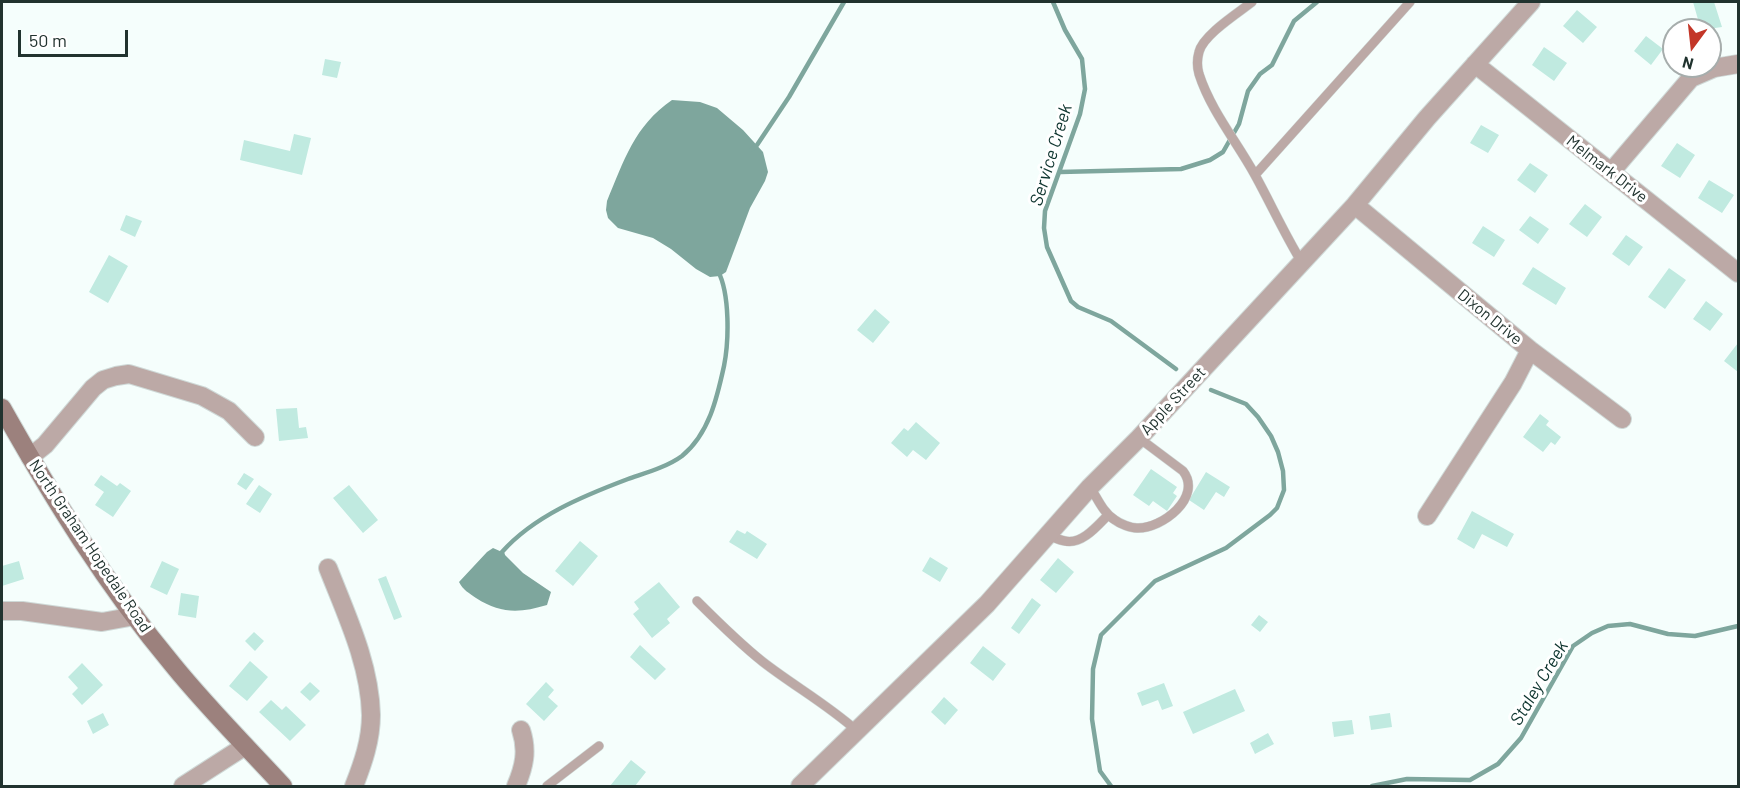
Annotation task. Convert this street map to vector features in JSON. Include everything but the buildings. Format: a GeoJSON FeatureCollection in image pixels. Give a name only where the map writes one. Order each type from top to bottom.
{"type":"FeatureCollection","features":[{"type":"Feature","properties":{"kind":"street","name":"Apple Street"},"geometry":{"type":"LineString","coordinates":[[800,786],[987,604],[1090,486],[1139,438],[1301,261],[1355,206],[1427,118],[1531,2]]}},
{"type":"Feature","properties":{"kind":"street","name":"Melmark Drive"},"geometry":{"type":"LineString","coordinates":[[1475,64],[1738,273]]}},
{"type":"Feature","properties":{"kind":"street"},"geometry":{"type":"LineString","coordinates":[[1611,172],[1691,78],[1714,68],[1738,64]]}},
{"type":"Feature","properties":{"kind":"street","name":"Dixon Drive"},"geometry":{"type":"LineString","coordinates":[[1355,206],[1530,350],[1512,383],[1427,516]]}},
{"type":"Feature","properties":{"kind":"street"},"geometry":{"type":"LineString","coordinates":[[1530,350],[1622,419]]}},
{"type":"Feature","properties":{"kind":"street"},"geometry":{"type":"LineString","coordinates":[[30,457],[45,445],[93,388],[103,380],[129,374],[212,401],[229,411],[255,437]]}},
{"type":"Feature","properties":{"kind":"street","name":"North Graham Hopedale Road"},"geometry":{"type":"LineString","coordinates":[[2,408],[83,541],[135,616],[172,665],[283,786]]}},
{"type":"Feature","properties":{"kind":"street"},"geometry":{"type":"LineString","coordinates":[[328,568],[363,666],[370,700],[369,741],[354,786]]}},
{"type":"Feature","properties":{"kind":"street"},"geometry":{"type":"LineString","coordinates":[[2,611],[22,611],[102,622],[135,616]]}},
{"type":"Feature","properties":{"kind":"street"},"geometry":{"type":"LineString","coordinates":[[516,786],[526,754],[521,730]]}},
{"type":"Feature","properties":{"kind":"street"},"geometry":{"type":"LineString","coordinates":[[183,786],[245,746]]}},
{"type":"Feature","properties":{"kind":"lane"},"geometry":{"type":"LineString","coordinates":[[1252,2],[1207,38],[1198,52],[1199,74],[1220,117],[1255,175],[1301,261]]}},
{"type":"Feature","properties":{"kind":"lane"},"geometry":{"type":"LineString","coordinates":[[1255,175],[1410,2]]}},
{"type":"Feature","properties":{"kind":"lane"},"geometry":{"type":"LineString","coordinates":[[1090,486],[1115,521],[1136,529],[1150,526],[1173,516],[1187,493],[1187,477],[1183,471],[1139,438]]}},
{"type":"Feature","properties":{"kind":"lane"},"geometry":{"type":"LineString","coordinates":[[1047,535],[1067,542],[1073,541],[1093,530],[1108,514]]}},
{"type":"Feature","properties":{"kind":"lane"},"geometry":{"type":"LineString","coordinates":[[697,601],[731,635],[765,663],[837,713],[857,731]]}},
{"type":"Feature","properties":{"kind":"lane"},"geometry":{"type":"LineString","coordinates":[[547,786],[600,746]]}},
{"type":"Feature","properties":{"kind":"shaded area"},"geometry":{"type":"Polygon","coordinates":[[[672,100],[700,102],[717,108],[743,130],[763,152],[768,172],[765,181],[750,208],[726,272],[720,276],[710,277],[653,238],[618,228],[608,218],[607,201],[632,145],[648,121],[672,100]]]}},
{"type":"Feature","properties":{"kind":"shaded area"},"geometry":{"type":"Polygon","coordinates":[[[493,548],[502,552],[523,573],[551,592],[547,605],[519,611],[502,609],[485,603],[464,589],[459,582],[493,548]]]}},
{"type":"Feature","properties":{"kind":"waterway"},"geometry":{"type":"LineString","coordinates":[[752,149],[789,97],[844,2]]}},
{"type":"Feature","properties":{"kind":"waterway","name":"Service Creek"},"geometry":{"type":"LineString","coordinates":[[1053,2],[1065,30],[1082,59],[1085,89],[1080,114],[1045,211],[1044,228],[1047,247],[1071,301],[1078,307],[1111,321],[1176,369]]}},
{"type":"Feature","properties":{"kind":"waterway"},"geometry":{"type":"LineString","coordinates":[[1060,172],[1181,169],[1210,160],[1223,152],[1239,124],[1248,91],[1260,74],[1272,65],[1294,21],[1317,2]]}},
{"type":"Feature","properties":{"kind":"waterway"},"geometry":{"type":"LineString","coordinates":[[503,557],[502,552],[515,539],[560,508],[670,463],[682,456],[699,437],[715,403],[726,356],[725,292],[718,271]]}},
{"type":"Feature","properties":{"kind":"waterway","name":"Service Creek"},"geometry":{"type":"LineString","coordinates":[[1111,786],[1100,771],[1092,719],[1093,669],[1101,635],[1155,581],[1226,548],[1270,515],[1277,508],[1284,490],[1283,471],[1278,452],[1271,436],[1258,417],[1246,404],[1211,390]]}},
{"type":"Feature","properties":{"kind":"waterway","name":"Staley Creek"},"geometry":{"type":"LineString","coordinates":[[1372,786],[1407,779],[1470,780],[1498,764],[1521,738],[1573,646],[1592,633],[1608,626],[1630,624],[1668,634],[1695,636],[1738,626]]}}]}
